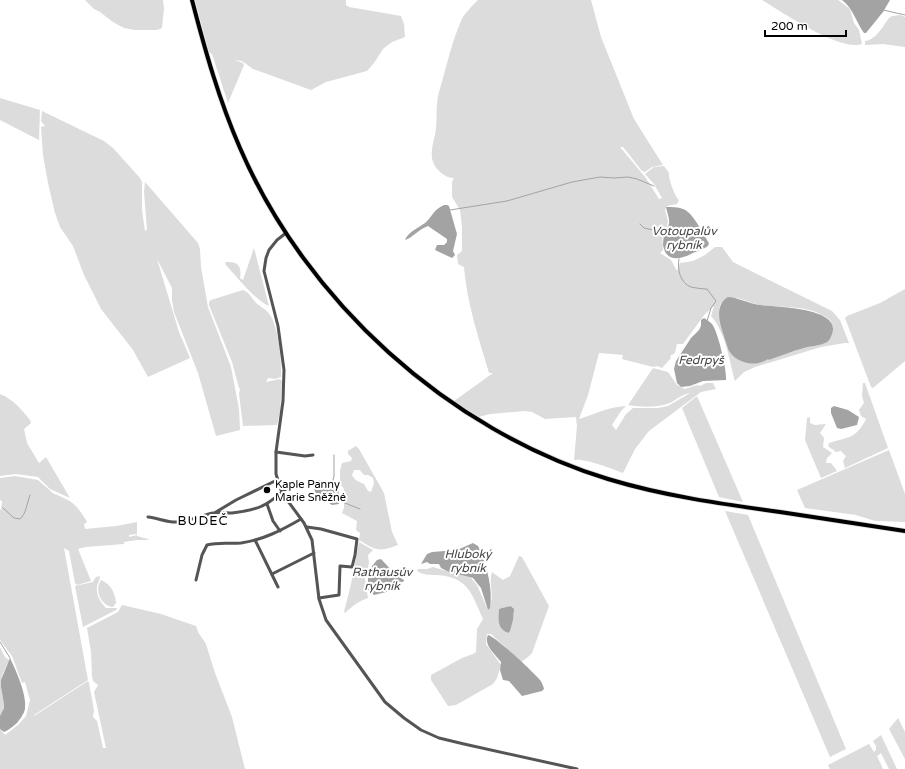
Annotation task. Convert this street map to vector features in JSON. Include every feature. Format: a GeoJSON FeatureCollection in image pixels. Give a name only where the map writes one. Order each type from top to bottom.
{"type":"FeatureCollection","features":[{"type":"Feature","properties":{"kind":"main road"},"geometry":{"type":"LineString","coordinates":[[192,0],[209,64],[232,128],[259,187],[286,233],[326,287],[369,334],[415,375],[455,404],[502,433],[525,445],[598,476],[646,489],[711,502],[905,531]]}},
{"type":"Feature","properties":{"kind":"street"},"geometry":{"type":"LineString","coordinates":[[286,233],[277,240],[269,250],[264,271],[279,331],[284,370],[283,400],[275,467],[277,480],[282,493],[307,527],[312,540],[319,598],[326,620],[385,702],[394,711],[414,725],[430,734],[451,741],[575,769]]}},
{"type":"Feature","properties":{"kind":"street"},"geometry":{"type":"LineString","coordinates":[[276,452],[306,456],[313,455]]}},
{"type":"Feature","properties":{"kind":"street"},"geometry":{"type":"LineString","coordinates":[[214,513],[236,500],[277,480]]}},
{"type":"Feature","properties":{"kind":"street"},"geometry":{"type":"LineString","coordinates":[[148,517],[169,522],[179,522],[214,513],[232,513],[246,510],[267,504],[292,484],[300,482]]}},
{"type":"Feature","properties":{"kind":"street"},"geometry":{"type":"LineString","coordinates":[[267,504],[273,521],[280,531]]}},
{"type":"Feature","properties":{"kind":"street"},"geometry":{"type":"LineString","coordinates":[[196,580],[202,555],[207,545],[215,543],[231,544],[255,540],[280,531],[301,519]]}},
{"type":"Feature","properties":{"kind":"street"},"geometry":{"type":"LineString","coordinates":[[307,527],[321,529],[357,539],[352,567],[340,566],[339,595],[319,598]]}},
{"type":"Feature","properties":{"kind":"street"},"geometry":{"type":"LineString","coordinates":[[255,540],[278,587]]}},
{"type":"Feature","properties":{"kind":"street"},"geometry":{"type":"LineString","coordinates":[[272,574],[314,553]]}},
{"type":"Feature","properties":{"kind":"shaded area"},"geometry":{"type":"Polygon","coordinates":[[[85,0],[163,0],[164,9],[162,28],[157,30],[135,30],[124,28],[94,9],[85,0]]]}},
{"type":"Feature","properties":{"kind":"shaded area"},"geometry":{"type":"Polygon","coordinates":[[[195,0],[346,0],[346,5],[349,7],[401,16],[404,24],[405,37],[392,42],[383,49],[367,71],[326,82],[311,90],[253,69],[242,61],[234,60],[243,63],[244,65],[228,103],[212,54],[209,52],[195,0]]]}},
{"type":"Feature","properties":{"kind":"shaded area"},"geometry":{"type":"Polygon","coordinates":[[[478,0],[591,0],[601,37],[634,119],[663,165],[652,167],[645,172],[642,171],[623,147],[620,147],[646,178],[659,199],[662,198],[654,184],[645,174],[654,167],[664,166],[669,173],[672,188],[679,200],[677,204],[667,206],[665,210],[668,221],[667,227],[662,234],[663,250],[660,253],[671,260],[677,271],[680,263],[693,261],[705,255],[715,247],[722,247],[733,262],[832,311],[840,320],[849,343],[821,347],[755,367],[744,372],[735,381],[724,338],[711,316],[714,306],[705,314],[683,344],[677,344],[675,353],[670,356],[671,358],[662,368],[622,359],[623,355],[599,353],[588,395],[579,419],[607,409],[626,406],[612,425],[616,430],[626,414],[633,408],[658,408],[668,406],[690,393],[670,403],[660,406],[644,407],[628,405],[653,368],[668,372],[677,385],[685,389],[697,385],[700,386],[706,383],[713,383],[716,389],[701,392],[649,431],[635,449],[623,473],[591,462],[574,460],[577,426],[576,417],[545,419],[532,412],[525,411],[490,414],[479,417],[454,401],[493,373],[489,373],[474,321],[464,267],[458,264],[457,255],[462,251],[462,227],[460,210],[452,197],[452,182],[454,178],[447,177],[439,171],[434,165],[432,156],[432,148],[436,130],[438,97],[454,39],[461,21],[478,0]],[[737,298],[721,303],[719,308],[721,326],[728,349],[768,358],[769,360],[802,348],[825,343],[831,336],[831,321],[816,312],[807,309],[758,304],[737,298]]]}},
{"type":"Feature","properties":{"kind":"shaded area"},"geometry":{"type":"Polygon","coordinates":[[[762,0],[838,0],[850,9],[854,23],[859,30],[862,44],[852,45],[826,37],[811,30],[762,0]]]}},
{"type":"Feature","properties":{"kind":"shaded area"},"geometry":{"type":"Polygon","coordinates":[[[900,15],[905,17],[905,47],[883,44],[865,45],[865,41],[873,38],[882,29],[889,18],[900,15]]]}},
{"type":"Feature","properties":{"kind":"shaded area"},"geometry":{"type":"Polygon","coordinates":[[[0,98],[40,110],[39,140],[0,120],[0,98]]]}},
{"type":"Feature","properties":{"kind":"shaded area"},"geometry":{"type":"Polygon","coordinates":[[[42,111],[104,141],[113,148],[140,178],[142,182],[142,210],[145,231],[147,230],[144,192],[145,182],[198,243],[208,307],[231,367],[239,409],[240,430],[216,436],[198,373],[174,312],[172,288],[157,259],[179,332],[190,358],[148,377],[133,350],[101,309],[84,275],[73,246],[60,227],[55,213],[43,155],[41,127],[45,126],[41,121],[42,111]]]}},
{"type":"Feature","properties":{"kind":"shaded area"},"geometry":{"type":"Polygon","coordinates":[[[254,248],[269,306],[258,299],[225,264],[226,262],[236,263],[240,267],[240,278],[243,280],[254,248]]]}},
{"type":"Feature","properties":{"kind":"shaded area"},"geometry":{"type":"Polygon","coordinates":[[[905,289],[905,361],[873,388],[871,387],[845,318],[880,303],[905,289]]]}},
{"type":"Feature","properties":{"kind":"shaded area"},"geometry":{"type":"Polygon","coordinates":[[[243,290],[269,313],[275,327],[280,354],[281,377],[275,379],[268,378],[266,382],[280,379],[282,381],[280,412],[277,425],[243,426],[239,394],[240,389],[232,362],[209,305],[211,300],[243,290]]]}},
{"type":"Feature","properties":{"kind":"shaded area"},"geometry":{"type":"Polygon","coordinates":[[[863,383],[865,383],[888,448],[845,468],[843,461],[846,456],[841,451],[836,452],[828,446],[829,443],[855,434],[866,419],[861,416],[859,410],[864,403],[862,396],[863,383]]]}},
{"type":"Feature","properties":{"kind":"shaded area"},"geometry":{"type":"Polygon","coordinates":[[[0,394],[5,396],[20,408],[30,420],[31,423],[24,429],[27,443],[39,463],[46,457],[70,498],[50,489],[38,477],[16,474],[0,476],[0,394]]]}},
{"type":"Feature","properties":{"kind":"shaded area"},"geometry":{"type":"Polygon","coordinates":[[[697,396],[743,502],[719,497],[682,408],[697,396]]]}},
{"type":"Feature","properties":{"kind":"shaded area"},"geometry":{"type":"Polygon","coordinates":[[[810,417],[810,423],[815,425],[826,424],[820,433],[824,438],[823,447],[832,453],[827,458],[826,463],[831,463],[837,471],[821,478],[805,440],[807,418],[810,417]]]}},
{"type":"Feature","properties":{"kind":"shaded area"},"geometry":{"type":"Polygon","coordinates":[[[356,446],[359,449],[384,493],[392,532],[398,545],[386,549],[378,549],[365,544],[359,540],[360,533],[356,530],[357,521],[342,513],[344,508],[344,489],[340,483],[340,471],[342,463],[351,461],[352,458],[348,454],[348,451],[356,446]],[[354,470],[352,475],[356,480],[364,484],[368,491],[371,492],[374,483],[373,478],[368,475],[364,475],[360,470],[354,470]]]}},
{"type":"Feature","properties":{"kind":"shaded area"},"geometry":{"type":"Polygon","coordinates":[[[889,450],[905,494],[905,522],[875,521],[856,515],[805,508],[797,490],[889,450]]]}},
{"type":"Feature","properties":{"kind":"shaded area"},"geometry":{"type":"Polygon","coordinates":[[[15,476],[38,480],[54,494],[73,504],[87,522],[84,524],[85,529],[137,522],[137,534],[129,535],[129,537],[137,535],[149,540],[137,540],[124,542],[124,544],[78,549],[91,581],[77,585],[75,583],[69,551],[64,548],[88,680],[34,716],[88,681],[94,710],[93,717],[97,721],[103,748],[106,748],[94,692],[98,685],[93,681],[92,676],[91,652],[87,628],[118,612],[122,605],[161,614],[196,626],[206,644],[215,673],[232,717],[245,769],[0,769],[0,729],[5,735],[18,725],[26,716],[30,700],[25,682],[22,683],[12,656],[0,640],[0,509],[1,510],[2,501],[0,500],[0,478],[15,476]]]}},
{"type":"Feature","properties":{"kind":"shaded area"},"geometry":{"type":"Polygon","coordinates":[[[725,511],[748,515],[846,749],[830,757],[725,511]]]}},
{"type":"Feature","properties":{"kind":"shaded area"},"geometry":{"type":"Polygon","coordinates":[[[359,542],[373,550],[368,555],[369,563],[365,579],[368,598],[356,604],[345,613],[344,612],[359,542]]]}},
{"type":"Feature","properties":{"kind":"shaded area"},"geometry":{"type":"Polygon","coordinates":[[[519,556],[522,557],[549,606],[532,653],[521,662],[491,634],[487,634],[486,644],[501,665],[497,678],[493,684],[456,705],[448,706],[431,680],[431,675],[476,652],[477,629],[483,619],[472,595],[463,583],[448,576],[429,575],[417,571],[418,569],[433,567],[471,578],[477,585],[488,610],[492,596],[492,572],[503,580],[510,576],[519,556]],[[512,606],[499,609],[500,626],[508,633],[513,620],[512,606]]]}},
{"type":"Feature","properties":{"kind":"shaded area"},"geometry":{"type":"Polygon","coordinates":[[[100,576],[97,589],[100,601],[106,608],[117,608],[116,610],[83,627],[75,586],[93,582],[96,577],[100,576]]]}},
{"type":"Feature","properties":{"kind":"shaded area"},"geometry":{"type":"Polygon","coordinates":[[[101,580],[110,586],[115,596],[116,603],[113,607],[105,604],[100,597],[98,588],[101,580]]]}},
{"type":"Feature","properties":{"kind":"shaded area"},"geometry":{"type":"Polygon","coordinates":[[[0,647],[5,657],[9,660],[1,682],[4,708],[0,716],[0,647]]]}},
{"type":"Feature","properties":{"kind":"shaded area"},"geometry":{"type":"Polygon","coordinates":[[[898,718],[905,732],[905,759],[889,729],[898,718]]]}},
{"type":"Feature","properties":{"kind":"shaded area"},"geometry":{"type":"Polygon","coordinates":[[[881,735],[897,769],[889,769],[881,753],[877,756],[883,769],[830,769],[828,765],[869,744],[874,752],[876,750],[876,746],[873,741],[881,735]]]}},
{"type":"Feature","properties":{"kind":"water"},"geometry":{"type":"Polygon","coordinates":[[[842,0],[890,0],[883,12],[866,33],[864,33],[852,11],[842,0]]]}},
{"type":"Feature","properties":{"kind":"water"},"geometry":{"type":"Polygon","coordinates":[[[444,205],[449,206],[457,234],[453,251],[455,255],[452,258],[435,250],[437,245],[444,245],[447,242],[447,239],[428,226],[405,240],[411,232],[425,223],[435,211],[444,205]]]}},
{"type":"Feature","properties":{"kind":"water","name":"Votoupalův rybník"},"geometry":{"type":"Polygon","coordinates":[[[666,207],[681,208],[687,211],[698,224],[709,243],[708,246],[682,258],[670,257],[665,251],[663,245],[664,232],[669,223],[666,207]]]}},
{"type":"Feature","properties":{"kind":"water"},"geometry":{"type":"Polygon","coordinates":[[[728,297],[757,304],[806,310],[818,313],[827,318],[832,325],[832,335],[828,342],[823,344],[806,347],[763,362],[746,363],[740,361],[731,354],[728,349],[721,328],[719,314],[720,308],[728,297]]]}},
{"type":"Feature","properties":{"kind":"water","name":"Fedrpyš"},"geometry":{"type":"Polygon","coordinates":[[[704,318],[712,324],[717,335],[724,360],[726,380],[703,381],[690,386],[681,387],[677,383],[674,369],[676,361],[691,338],[699,330],[701,320],[704,318]]]}},
{"type":"Feature","properties":{"kind":"water"},"geometry":{"type":"Polygon","coordinates":[[[834,406],[848,410],[859,417],[857,425],[841,429],[837,428],[831,413],[831,408],[834,406]]]}},
{"type":"Feature","properties":{"kind":"water"},"geometry":{"type":"Polygon","coordinates":[[[319,480],[337,486],[339,493],[339,504],[332,505],[316,494],[312,481],[319,480]]]}},
{"type":"Feature","properties":{"kind":"water","name":"Hluboký rybník"},"geometry":{"type":"Polygon","coordinates":[[[473,543],[478,546],[480,550],[489,578],[491,601],[490,608],[488,610],[481,588],[473,578],[449,572],[441,568],[439,564],[430,564],[427,562],[421,564],[427,554],[432,552],[457,550],[473,543]]]}},
{"type":"Feature","properties":{"kind":"water","name":"Rathausův rybník"},"geometry":{"type":"Polygon","coordinates":[[[381,559],[404,581],[386,592],[374,595],[368,590],[368,571],[377,560],[381,559]]]}},
{"type":"Feature","properties":{"kind":"water"},"geometry":{"type":"Polygon","coordinates":[[[511,606],[514,609],[513,620],[508,633],[500,626],[499,609],[511,606]]]}},
{"type":"Feature","properties":{"kind":"water"},"geometry":{"type":"Polygon","coordinates":[[[488,635],[506,648],[540,680],[544,689],[542,691],[522,696],[509,681],[503,680],[500,670],[501,662],[493,653],[487,642],[488,635]]]}},
{"type":"Feature","properties":{"kind":"water"},"geometry":{"type":"Polygon","coordinates":[[[10,658],[23,690],[25,709],[23,715],[17,723],[4,732],[0,729],[0,716],[4,708],[1,680],[10,658]]]}},
{"type":"Feature","properties":{"kind":"waterway"},"geometry":{"type":"LineString","coordinates":[[883,10],[905,15]]}},
{"type":"Feature","properties":{"kind":"waterway"},"geometry":{"type":"LineString","coordinates":[[450,210],[507,201],[572,182],[600,177],[628,177],[654,186]]}},
{"type":"Feature","properties":{"kind":"waterway"},"geometry":{"type":"LineString","coordinates":[[640,224],[644,228],[663,232]]}},
{"type":"Feature","properties":{"kind":"waterway"},"geometry":{"type":"LineString","coordinates":[[679,259],[678,267],[684,282],[691,287],[707,289],[716,301],[711,308],[707,321]]}},
{"type":"Feature","properties":{"kind":"waterway"},"geometry":{"type":"LineString","coordinates":[[332,484],[334,476],[334,455]]}},
{"type":"Feature","properties":{"kind":"waterway"},"geometry":{"type":"LineString","coordinates":[[3,508],[14,518],[20,519],[25,511],[30,495]]}},
{"type":"Feature","properties":{"kind":"waterway"},"geometry":{"type":"LineString","coordinates":[[340,501],[360,509]]}},
{"type":"Feature","properties":{"kind":"waterway"},"geometry":{"type":"LineString","coordinates":[[0,642],[10,658]]}},
{"type":"Feature","properties":{"kind":"place","name":"Kaple Panny Marie Sněžné"},"geometry":{"type":"Point","coordinates":[267,490]}},
{"type":"Feature","properties":{"kind":"district","name":"BUDEČ"},"geometry":{"type":"Point","coordinates":[203,521]}}]}
